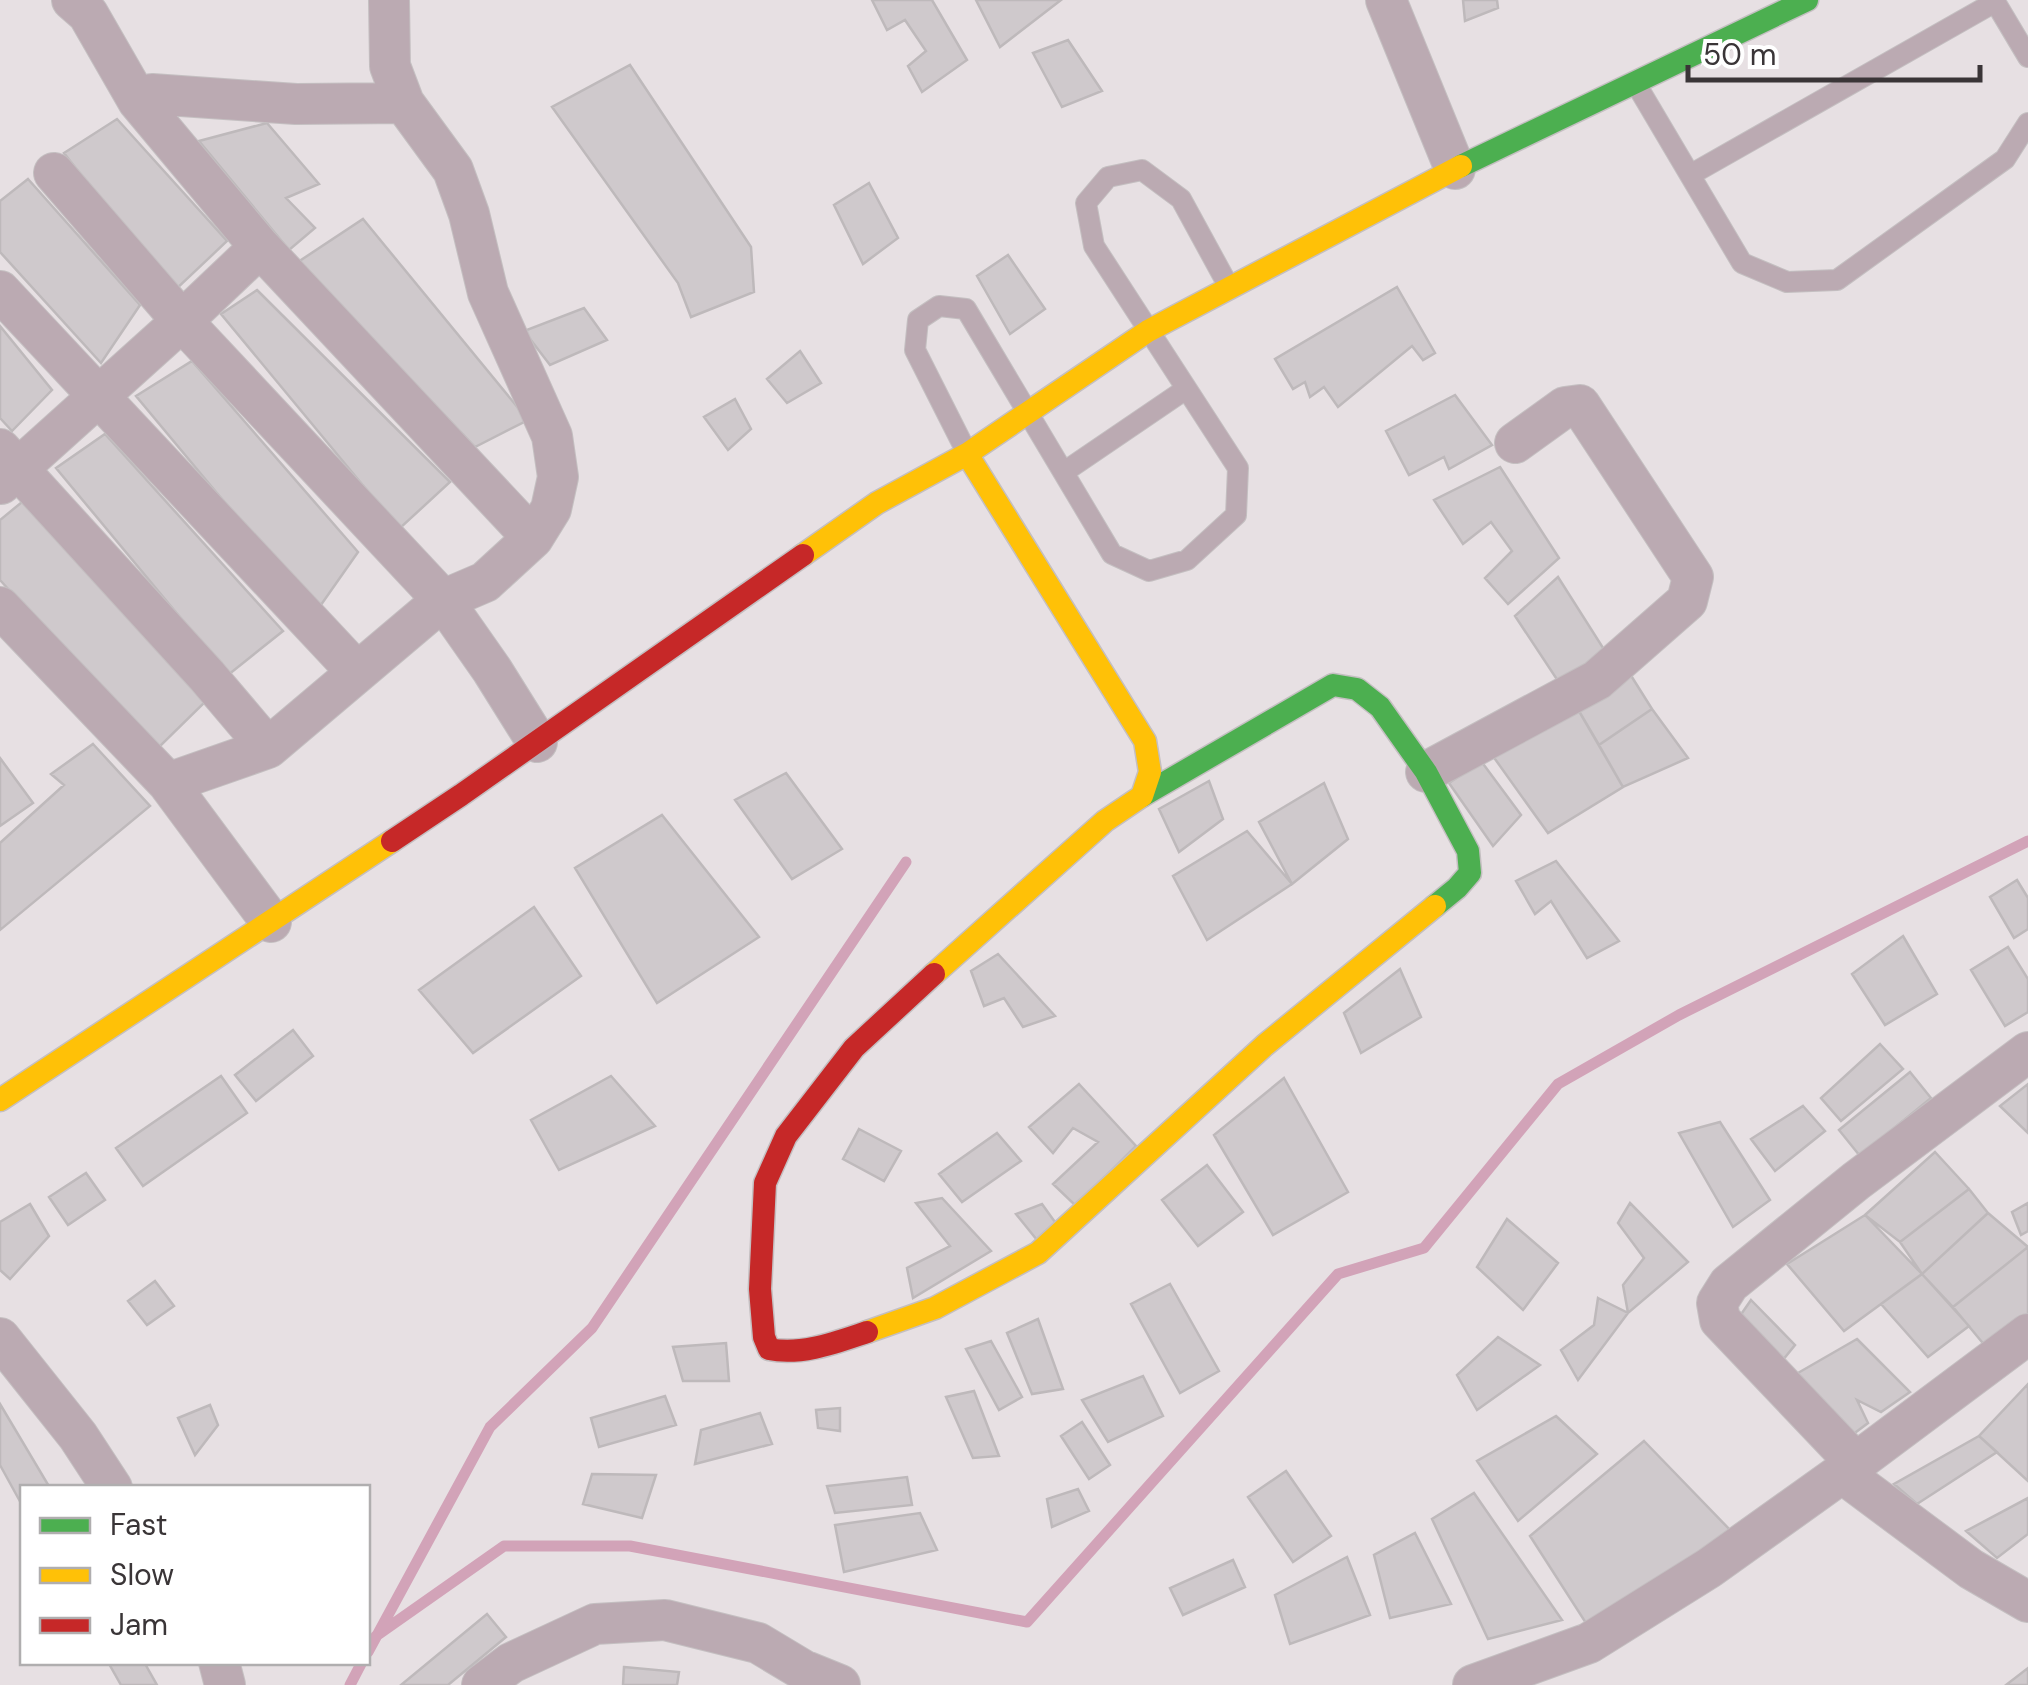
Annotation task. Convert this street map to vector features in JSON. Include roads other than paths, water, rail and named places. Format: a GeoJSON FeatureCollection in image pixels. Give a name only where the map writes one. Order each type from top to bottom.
{"type":"FeatureCollection","features":[{"type":"Feature","properties":{"kind":"street"},"geometry":{"type":"LineString","coordinates":[[72,0],[88,14],[138,102],[260,247],[532,538]]}},
{"type":"Feature","properties":{"kind":"street"},"geometry":{"type":"LineString","coordinates":[[168,782],[268,748],[443,600],[484,582],[532,538],[552,509],[558,476],[552,436],[488,293],[469,214],[453,170],[404,103],[390,66],[389,0]]}},
{"type":"Feature","properties":{"kind":"street"},"geometry":{"type":"LineString","coordinates":[[1386,0],[1455,169]]}},
{"type":"Feature","properties":{"kind":"street"},"geometry":{"type":"LineString","coordinates":[[0,1100],[460,795],[876,503],[967,454],[1148,332],[1455,169],[1806,0]]}},
{"type":"Feature","properties":{"kind":"street"},"geometry":{"type":"LineString","coordinates":[[138,102],[152,94],[296,104],[404,103]]}},
{"type":"Feature","properties":{"kind":"street"},"geometry":{"type":"LineString","coordinates":[[54,173],[182,321],[443,600],[537,742]]}},
{"type":"Feature","properties":{"kind":"street"},"geometry":{"type":"LineString","coordinates":[[260,247],[97,395],[6,467],[207,676],[268,748]]}},
{"type":"Feature","properties":{"kind":"street"},"geometry":{"type":"LineString","coordinates":[[0,291],[357,672]]}},
{"type":"Feature","properties":{"kind":"street"},"geometry":{"type":"LineString","coordinates":[[1426,772],[1597,680],[1687,601],[1693,577],[1580,405],[1565,407],[1516,443]]}},
{"type":"Feature","properties":{"kind":"street"},"geometry":{"type":"LineString","coordinates":[[967,454],[1144,740],[1150,772],[1142,796]]}},
{"type":"Feature","properties":{"kind":"street"},"geometry":{"type":"LineString","coordinates":[[0,608],[168,782],[270,922]]}},
{"type":"Feature","properties":{"kind":"street"},"geometry":{"type":"LineString","coordinates":[[1333,686],[1357,689],[1380,707],[1426,772],[1468,850],[1470,873],[1457,888],[1264,1045],[1038,1253],[936,1308],[829,1345],[782,1352],[769,1349],[764,1336],[760,1289],[765,1182],[786,1136],[854,1048],[1105,821],[1142,796],[1333,686]]}},
{"type":"Feature","properties":{"kind":"street"},"geometry":{"type":"LineString","coordinates":[[2028,1052],[1729,1284],[1717,1303],[1720,1320],[1849,1468],[1971,1570],[2028,1602]]}},
{"type":"Feature","properties":{"kind":"street"},"geometry":{"type":"LineString","coordinates":[[1473,1685],[1590,1642],[1708,1568],[2028,1334]]}},
{"type":"Feature","properties":{"kind":"street"},"geometry":{"type":"LineString","coordinates":[[0,1338],[78,1436],[110,1485]]}},
{"type":"Feature","properties":{"kind":"street"},"geometry":{"type":"LineString","coordinates":[[482,1685],[511,1663],[595,1624],[665,1620],[758,1643],[803,1678],[840,1685]]}},
{"type":"Feature","properties":{"kind":"lane"},"geometry":{"type":"LineString","coordinates":[[1690,175],[1995,1],[2028,58]]}},
{"type":"Feature","properties":{"kind":"lane"},"geometry":{"type":"LineString","coordinates":[[1635,83],[1742,263],[1787,282],[1837,280],[2005,159],[2028,123]]}},
{"type":"Feature","properties":{"kind":"lane"},"geometry":{"type":"LineString","coordinates":[[967,454],[915,350],[918,320],[940,306],[966,309],[1112,554],[1149,571],[1187,560],[1236,515],[1238,468],[1094,246],[1086,204],[1108,177],[1142,170],[1181,199],[1230,289]]}},
{"type":"Feature","properties":{"kind":"lane"},"geometry":{"type":"LineString","coordinates":[[1064,472],[1186,388]]}},
{"type":"Feature","properties":{"kind":"waterway"},"geometry":{"type":"LineString","coordinates":[[376,1636],[504,1546],[630,1546],[1027,1622],[1338,1274],[1424,1248],[1558,1084],[1679,1015],[2028,841]]}},
{"type":"Feature","properties":{"kind":"waterway"},"geometry":{"type":"LineString","coordinates":[[370,1648],[490,1427],[592,1328],[906,862]]}},
{"type":"Feature","properties":{"kind":"waterway"},"geometry":{"type":"LineString","coordinates":[[350,1685],[360,1665]]}}]}
